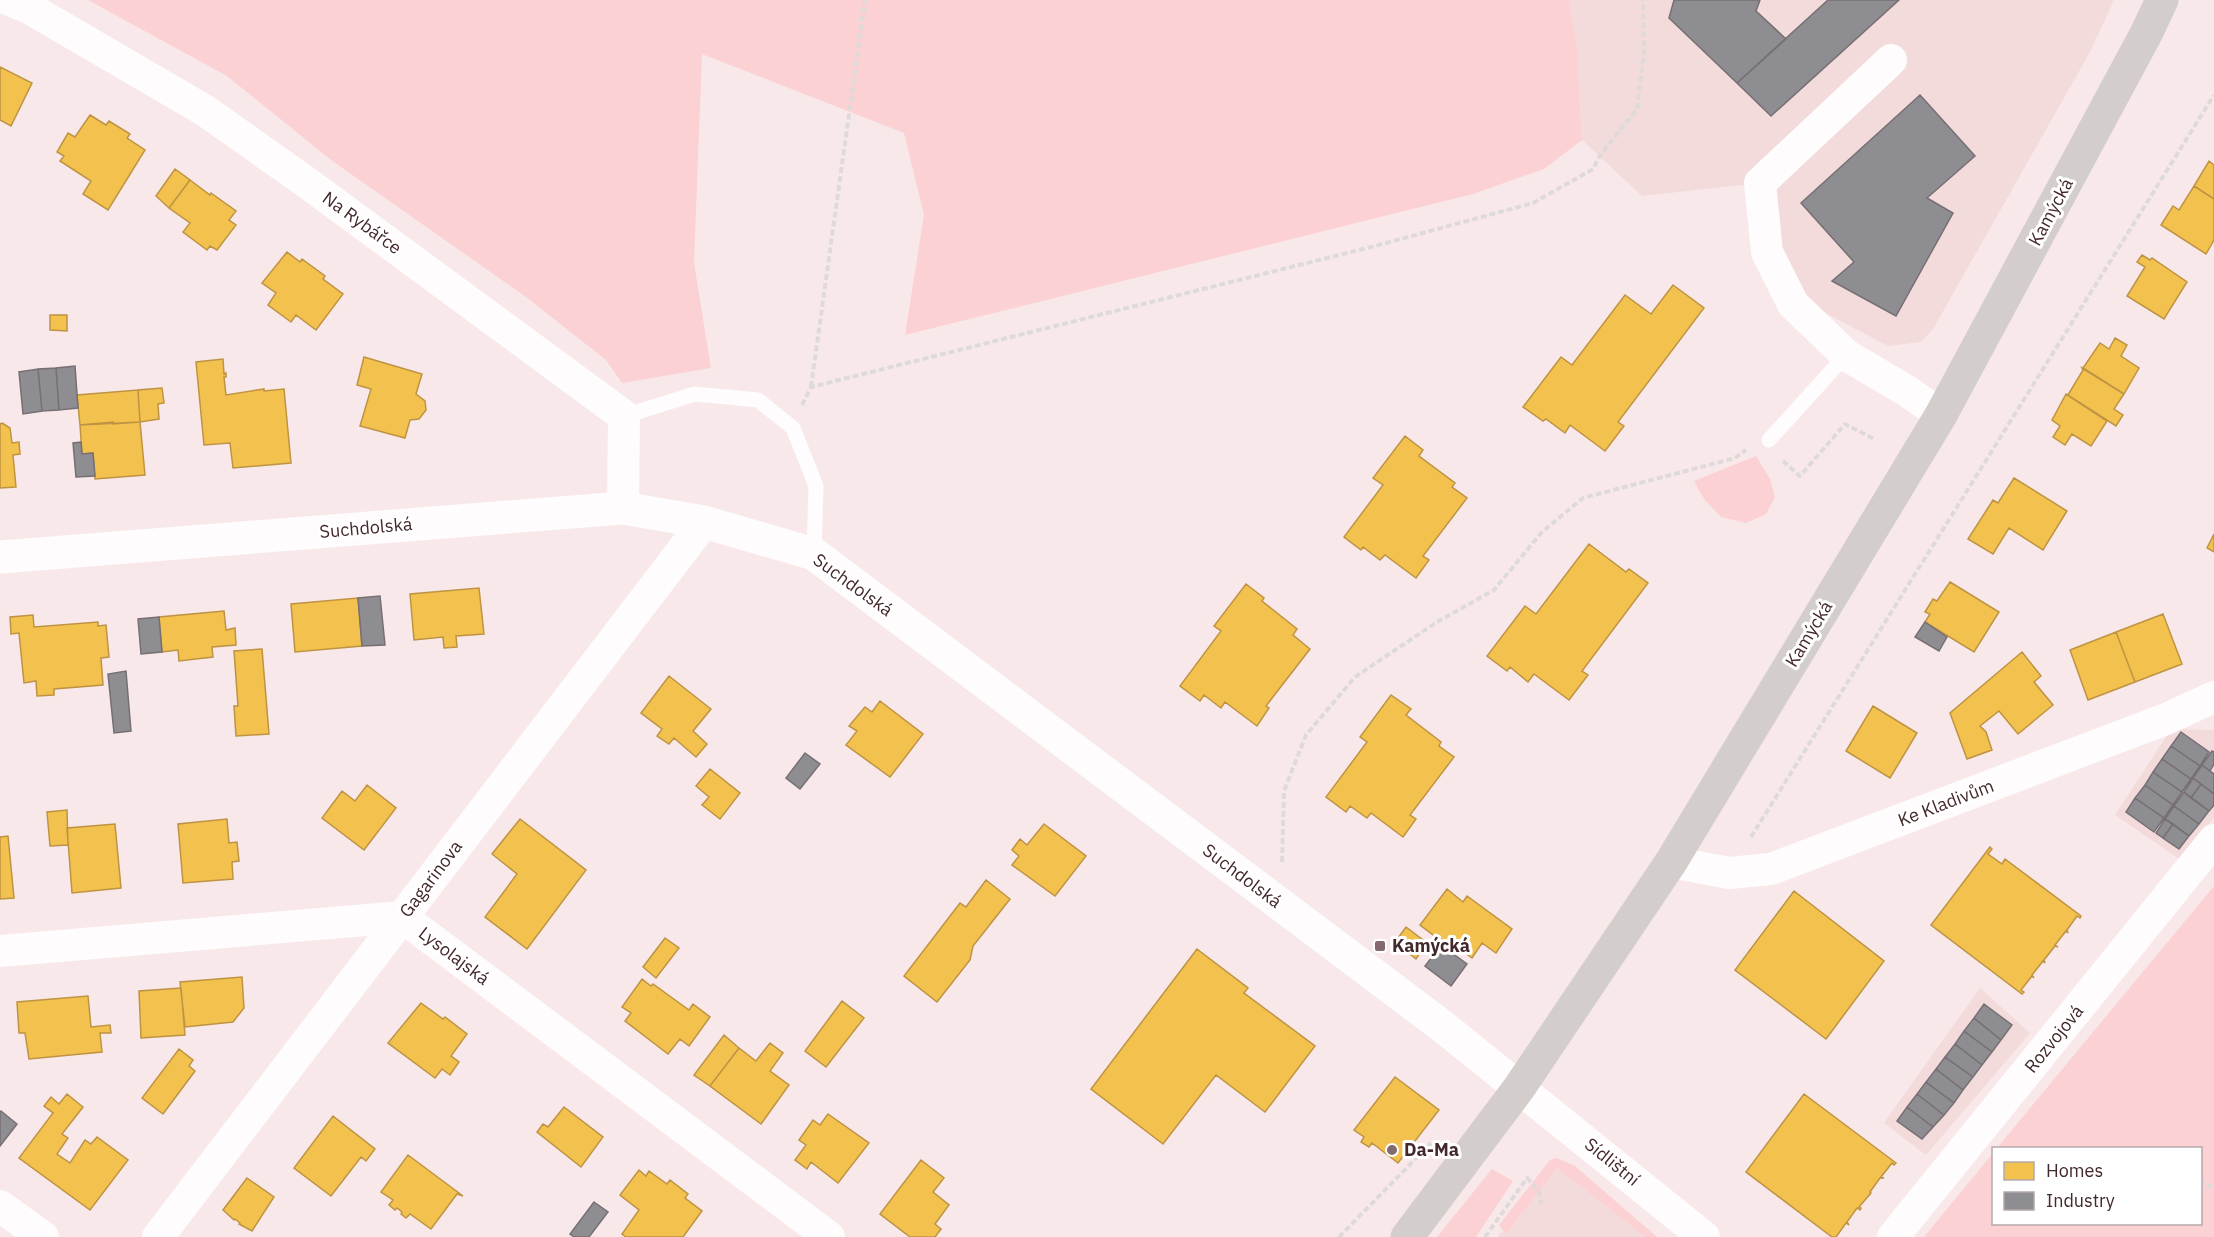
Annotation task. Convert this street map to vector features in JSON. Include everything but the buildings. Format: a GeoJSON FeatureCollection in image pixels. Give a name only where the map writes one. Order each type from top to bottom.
{"type":"FeatureCollection","features":[{"type":"Feature","properties":{"kind":"main road","name":"Kamýcká"},"geometry":{"type":"LineString","coordinates":[[1407,1237],[1519,1088],[1671,862],[1941,415],[2142,42],[2162,0]]}},
{"type":"Feature","properties":{"kind":"street","name":"Na Rybářce"},"geometry":{"type":"LineString","coordinates":[[9,0],[29,8],[204,110],[306,182],[624,416]]}},
{"type":"Feature","properties":{"kind":"street"},"geometry":{"type":"LineString","coordinates":[[1891,60],[1760,183],[1767,252],[1793,304],[1846,355],[1941,415]]}},
{"type":"Feature","properties":{"kind":"street"},"geometry":{"type":"LineString","coordinates":[[623,508],[624,416]]}},
{"type":"Feature","properties":{"kind":"street","name":"Suchdolská"},"geometry":{"type":"LineString","coordinates":[[0,557],[623,508],[704,522],[814,554],[1442,1026],[1519,1088]]}},
{"type":"Feature","properties":{"kind":"street","name":"Gagarinova"},"geometry":{"type":"LineString","coordinates":[[158,1237],[704,522]]}},
{"type":"Feature","properties":{"kind":"street","name":"Ke Kladivům"},"geometry":{"type":"LineString","coordinates":[[1671,862],[1729,873],[1771,869],[2166,719],[2214,697]]}},
{"type":"Feature","properties":{"kind":"street","name":"Rozvojová"},"geometry":{"type":"LineString","coordinates":[[1893,1237],[2214,840]]}},
{"type":"Feature","properties":{"kind":"street","name":"Lysolajská"},"geometry":{"type":"LineString","coordinates":[[0,951],[402,917],[829,1237]]}},
{"type":"Feature","properties":{"kind":"street","name":"Sídlištní"},"geometry":{"type":"LineString","coordinates":[[1519,1088],[1704,1237]]}},
{"type":"Feature","properties":{"kind":"street"},"geometry":{"type":"LineString","coordinates":[[0,1206],[42,1237]]}},
{"type":"Feature","properties":{"kind":"lane"},"geometry":{"type":"LineString","coordinates":[[1768,440],[1846,355]]}},
{"type":"Feature","properties":{"kind":"lane"},"geometry":{"type":"LineString","coordinates":[[624,416],[694,394],[758,400],[793,428],[816,486],[814,554]]}},
{"type":"Feature","properties":{"kind":"path"},"geometry":{"type":"LineString","coordinates":[[793,428],[811,387],[865,0]]}},
{"type":"Feature","properties":{"kind":"path"},"geometry":{"type":"LineString","coordinates":[[811,387],[1375,246],[1533,203],[1593,168],[1601,154],[1637,109],[1644,53],[1643,0]]}},
{"type":"Feature","properties":{"kind":"path"},"geometry":{"type":"LineString","coordinates":[[1729,873],[2214,95]]}},
{"type":"Feature","properties":{"kind":"path"},"geometry":{"type":"LineString","coordinates":[[1775,455],[1800,476],[1845,424],[1876,440]]}},
{"type":"Feature","properties":{"kind":"path"},"geometry":{"type":"LineString","coordinates":[[1288,911],[1281,853],[1284,791],[1306,735],[1355,677],[1437,622],[1494,590],[1542,532],[1583,498],[1735,458],[1751,447]]}},
{"type":"Feature","properties":{"kind":"path"},"geometry":{"type":"LineString","coordinates":[[1339,1237],[1435,1139]]}},
{"type":"Feature","properties":{"kind":"path"},"geometry":{"type":"LineString","coordinates":[[1485,1237],[1527,1178],[1539,1191],[1541,1204]]}},
{"type":"Feature","properties":{"kind":"shaded area"},"geometry":{"type":"Polygon","coordinates":[[[88,0],[1569,0],[1577,51],[1582,140],[1544,169],[1473,194],[905,335],[924,215],[904,133],[702,54],[694,263],[711,368],[622,383],[606,360],[526,297],[331,160],[227,76],[88,0]]]}},
{"type":"Feature","properties":{"kind":"shaded area"},"geometry":{"type":"Polygon","coordinates":[[[1569,0],[2114,0],[2090,52],[1933,329],[1921,342],[1888,346],[1805,302],[1769,227],[1771,187],[1741,185],[1642,196],[1582,140],[1577,51],[1569,0]]]}},
{"type":"Feature","properties":{"kind":"shaded area"},"geometry":{"type":"Polygon","coordinates":[[[1756,456],[1770,479],[1775,497],[1766,514],[1746,523],[1721,517],[1704,499],[1694,481],[1756,456]]]}},
{"type":"Feature","properties":{"kind":"shaded area"},"geometry":{"type":"Polygon","coordinates":[[[2171,729],[2214,730],[2214,817],[2182,861],[2115,815],[2171,729]]]}},
{"type":"Feature","properties":{"kind":"shaded area"},"geometry":{"type":"Polygon","coordinates":[[[2214,886],[2214,1237],[1924,1237],[1992,1154],[1992,1225],[2202,1225],[2202,1147],[1998,1147],[2214,886]]]}},
{"type":"Feature","properties":{"kind":"shaded area"},"geometry":{"type":"Polygon","coordinates":[[[1980,988],[2030,1033],[1926,1155],[1884,1123],[1980,988]]]}},
{"type":"Feature","properties":{"kind":"shaded area"},"geometry":{"type":"Polygon","coordinates":[[[1557,1158],[1575,1166],[1657,1237],[1645,1237],[1557,1168],[1506,1234],[1499,1225],[1550,1160],[1557,1158]]]}},
{"type":"Feature","properties":{"kind":"shaded area"},"geometry":{"type":"Polygon","coordinates":[[[1557,1168],[1645,1237],[1498,1237],[1502,1231],[1506,1234],[1557,1168]]]}},
{"type":"Feature","properties":{"kind":"shaded area"},"geometry":{"type":"Polygon","coordinates":[[[1492,1169],[1513,1181],[1476,1237],[1437,1237],[1492,1169]]]}},
{"type":"Feature","properties":{"kind":"place","name":"Kamýcká"},"geometry":{"type":"Point","coordinates":[1380,946]}},
{"type":"Feature","properties":{"kind":"place","name":"Da-Ma"},"geometry":{"type":"Point","coordinates":[1392,1150]}}]}
